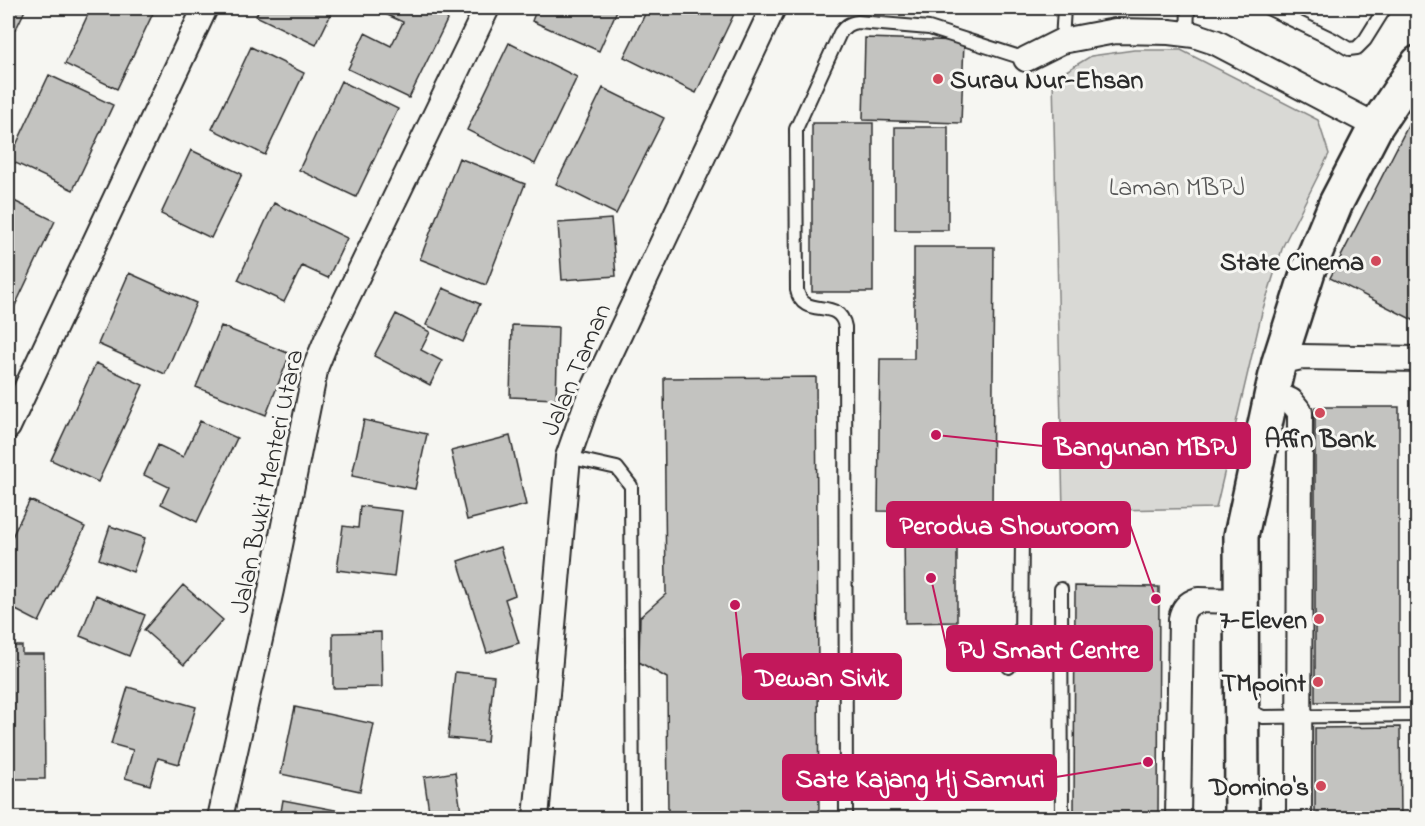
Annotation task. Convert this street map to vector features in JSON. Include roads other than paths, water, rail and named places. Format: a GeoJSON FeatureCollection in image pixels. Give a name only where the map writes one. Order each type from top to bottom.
{"type":"FeatureCollection","features":[{"type":"Feature","properties":{"kind":"main road"},"geometry":{"type":"LineString","coordinates":[[1242,819],[1241,536],[1276,377],[1309,268],[1336,203],[1376,126],[1418,63]]}},
{"type":"Feature","properties":{"kind":"street"},"geometry":{"type":"LineString","coordinates":[[8,427],[205,8]]}},
{"type":"Feature","properties":{"kind":"street","name":"Jalan Bukit Menteri Utara"},"geometry":{"type":"LineString","coordinates":[[220,819],[271,590],[316,366],[487,8]]}},
{"type":"Feature","properties":{"kind":"street","name":"Jalan Taman"},"geometry":{"type":"LineString","coordinates":[[536,819],[568,457],[587,403],[773,8]]}},
{"type":"Feature","properties":{"kind":"street"},"geometry":{"type":"LineString","coordinates":[[1026,59],[1062,41],[1115,31],[1188,34],[1215,42],[1376,126]]}},
{"type":"Feature","properties":{"kind":"street"},"geometry":{"type":"LineString","coordinates":[[1299,819],[1300,412],[1276,377],[1301,357],[1418,359]]}},
{"type":"Feature","properties":{"kind":"street"},"geometry":{"type":"LineString","coordinates":[[1178,819],[1182,612],[1186,606],[1198,600],[1240,601]]}},
{"type":"Feature","properties":{"kind":"lane"},"geometry":{"type":"LineString","coordinates":[[1062,41],[1064,8]]}},
{"type":"Feature","properties":{"kind":"lane"},"geometry":{"type":"LineString","coordinates":[[1188,8],[1188,34]]}},
{"type":"Feature","properties":{"kind":"lane"},"geometry":{"type":"LineString","coordinates":[[1268,8],[1334,39],[1349,49],[1358,48],[1385,8]]}},
{"type":"Feature","properties":{"kind":"lane"},"geometry":{"type":"LineString","coordinates":[[846,819],[845,327],[840,314],[834,310],[808,306],[802,302],[797,290],[796,129],[840,33],[850,23],[929,28],[1026,59]]}},
{"type":"Feature","properties":{"kind":"lane"},"geometry":{"type":"LineString","coordinates":[[568,457],[617,468],[631,486],[633,819]]}},
{"type":"Feature","properties":{"kind":"lane"},"geometry":{"type":"LineString","coordinates":[[1009,667],[1021,645],[1022,535]]}},
{"type":"Feature","properties":{"kind":"lane"},"geometry":{"type":"LineString","coordinates":[[1061,589],[1062,819]]}},
{"type":"Feature","properties":{"kind":"lane"},"geometry":{"type":"LineString","coordinates":[[1241,707],[1263,717],[1418,715]]}},
{"type":"Feature","properties":{"kind":"place","name":"Surau Nur-Ehsan"},"geometry":{"type":"Point","coordinates":[938,79]}},
{"type":"Feature","properties":{"kind":"place","name":"State Cinema"},"geometry":{"type":"Point","coordinates":[1376,261]}},
{"type":"Feature","properties":{"kind":"place","name":"Affin Bank"},"geometry":{"type":"Point","coordinates":[1320,413]}},
{"type":"Feature","properties":{"kind":"place","name":"Bangunan MBPJ"},"geometry":{"type":"Point","coordinates":[936,435]}},
{"type":"Feature","properties":{"kind":"place","name":"PJ Smart Centre"},"geometry":{"type":"Point","coordinates":[931,578]}},
{"type":"Feature","properties":{"kind":"place","name":"Perodua Showroom"},"geometry":{"type":"Point","coordinates":[1156,599]}},
{"type":"Feature","properties":{"kind":"place","name":"Dewan Sivik"},"geometry":{"type":"Point","coordinates":[735,605]}},
{"type":"Feature","properties":{"kind":"place","name":"7-Eleven"},"geometry":{"type":"Point","coordinates":[1319,619]}},
{"type":"Feature","properties":{"kind":"place","name":"TMpoint"},"geometry":{"type":"Point","coordinates":[1318,682]}},
{"type":"Feature","properties":{"kind":"place","name":"Sate Kajang Hj Samuri"},"geometry":{"type":"Point","coordinates":[1148,762]}},
{"type":"Feature","properties":{"kind":"place","name":"Domino's"},"geometry":{"type":"Point","coordinates":[1321,786]}},
{"type":"Feature","properties":{"kind":"park label","name":"Laman MBPJ"},"geometry":{"type":"Point","coordinates":[1177,186]}}]}
